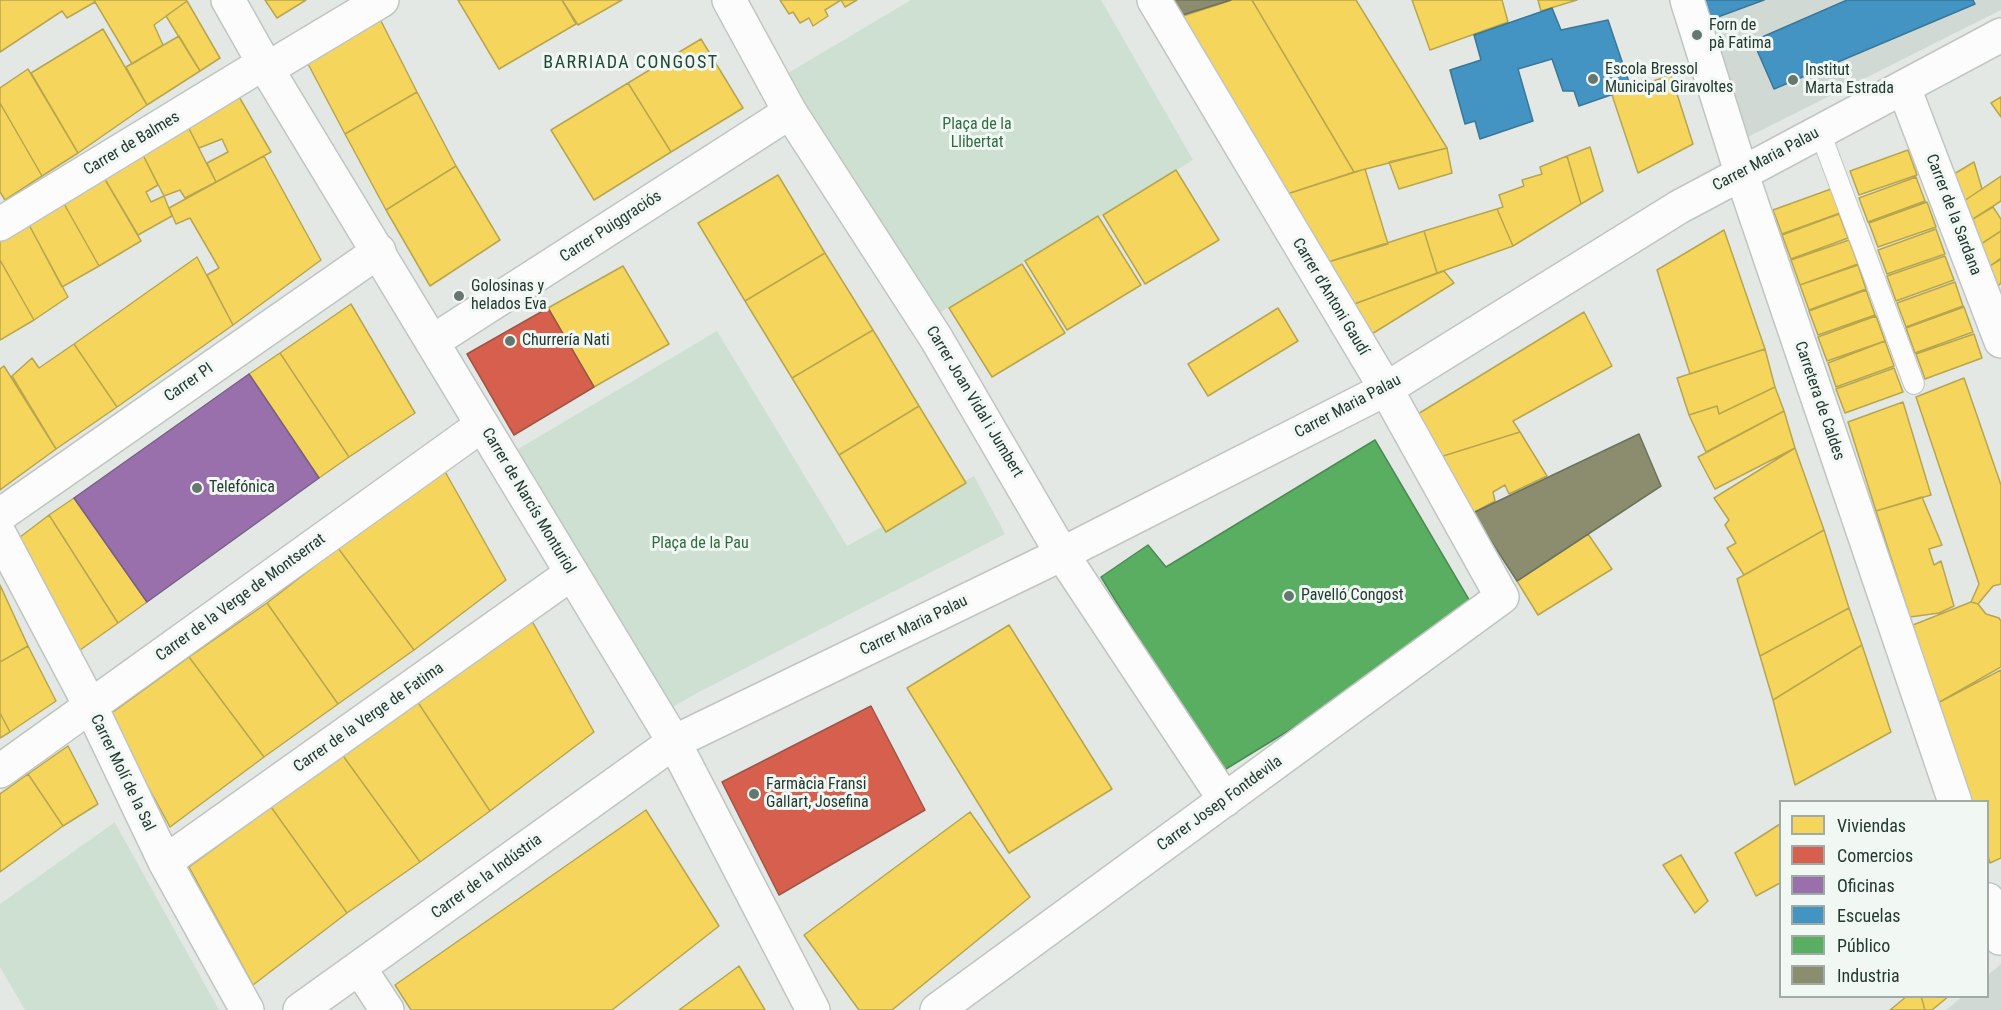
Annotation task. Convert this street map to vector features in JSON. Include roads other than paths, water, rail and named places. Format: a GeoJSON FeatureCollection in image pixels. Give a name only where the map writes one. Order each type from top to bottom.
{"type":"FeatureCollection","features":[{"type":"Feature","properties":{"kind":"street","name":"Carrer de Narcís Monturiol"},"geometry":{"type":"LineString","coordinates":[[228,0],[674,742],[813,1010]]}},
{"type":"Feature","properties":{"kind":"street","name":"Carrer de Balmes"},"geometry":{"type":"LineString","coordinates":[[0,224],[382,0]]}},
{"type":"Feature","properties":{"kind":"street","name":"Carrer Joan Vidal i Jumbert"},"geometry":{"type":"LineString","coordinates":[[729,0],[790,112],[936,338],[1062,554],[1225,800]]}},
{"type":"Feature","properties":{"kind":"street","name":"Carrer d'Antoni Gaudí"},"geometry":{"type":"LineString","coordinates":[[1154,0],[1386,389],[1502,597]]}},
{"type":"Feature","properties":{"kind":"street","name":"Carretera de Caldes"},"geometry":{"type":"LineString","coordinates":[[1687,0],[1741,172],[1955,800]]}},
{"type":"Feature","properties":{"kind":"street","name":"Carrer Maria Palau"},"geometry":{"type":"LineString","coordinates":[[674,742],[1062,554],[1386,389],[1680,207],[1741,172],[2001,35]]}},
{"type":"Feature","properties":{"kind":"street","name":"Carrer de la Sardana"},"geometry":{"type":"LineString","coordinates":[[1904,88],[2001,341]]}},
{"type":"Feature","properties":{"kind":"street","name":"Carrer Puiggraciós"},"geometry":{"type":"LineString","coordinates":[[432,342],[790,112]]}},
{"type":"Feature","properties":{"kind":"street","name":"Carrer PI"},"geometry":{"type":"LineString","coordinates":[[0,515],[379,251]]}},
{"type":"Feature","properties":{"kind":"street","name":"Carrer de la Verge de Montserrat"},"geometry":{"type":"LineString","coordinates":[[0,771],[482,425]]}},
{"type":"Feature","properties":{"kind":"street","name":"Carrer Molí de la Sal"},"geometry":{"type":"LineString","coordinates":[[0,535],[90,707],[165,862],[248,1010]]}},
{"type":"Feature","properties":{"kind":"street","name":"Carrer de la Verge de Fatima"},"geometry":{"type":"LineString","coordinates":[[165,862],[572,573]]}},
{"type":"Feature","properties":{"kind":"street","name":"Carrer Josep Fontdevila"},"geometry":{"type":"LineString","coordinates":[[938,1010],[1502,597]]}},
{"type":"Feature","properties":{"kind":"street","name":"Carrer de la Indústria"},"geometry":{"type":"LineString","coordinates":[[300,1010],[674,742]]}},
{"type":"Feature","properties":{"kind":"street"},"geometry":{"type":"LineString","coordinates":[[1989,903],[2000,938]]}},
{"type":"Feature","properties":{"kind":"street"},"geometry":{"type":"LineString","coordinates":[[360,969],[387,1010]]}},
{"type":"Feature","properties":{"kind":"lane"},"geometry":{"type":"LineString","coordinates":[[1820,132],[1914,384]]}},
{"type":"Feature","properties":{"kind":"place","name":"Forn de pà Fatima"},"geometry":{"type":"Point","coordinates":[1697,35]}},
{"type":"Feature","properties":{"kind":"place","name":"Escola Bressol Municipal Giravoltes"},"geometry":{"type":"Point","coordinates":[1593,79]}},
{"type":"Feature","properties":{"kind":"place","name":"Institut Marta Estrada"},"geometry":{"type":"Point","coordinates":[1793,80]}},
{"type":"Feature","properties":{"kind":"place","name":"Golosinas y helados Eva"},"geometry":{"type":"Point","coordinates":[459,296]}},
{"type":"Feature","properties":{"kind":"place","name":"Churrería Nati"},"geometry":{"type":"Point","coordinates":[510,341]}},
{"type":"Feature","properties":{"kind":"place","name":"Telefónica"},"geometry":{"type":"Point","coordinates":[197,488]}},
{"type":"Feature","properties":{"kind":"place","name":"Pavelló Congost"},"geometry":{"type":"Point","coordinates":[1289,596]}},
{"type":"Feature","properties":{"kind":"place","name":"Farmàcia Fransi Gallart, Josefina"},"geometry":{"type":"Point","coordinates":[754,794]}},
{"type":"Feature","properties":{"kind":"district","name":"BARRIADA CONGOST"},"geometry":{"type":"Point","coordinates":[631,63]}},
{"type":"Feature","properties":{"kind":"park label","name":"Plaça de la Llibertat"},"geometry":{"type":"Point","coordinates":[977,134]}},
{"type":"Feature","properties":{"kind":"park label","name":"Plaça de la Pau"},"geometry":{"type":"Point","coordinates":[700,544]}}]}
